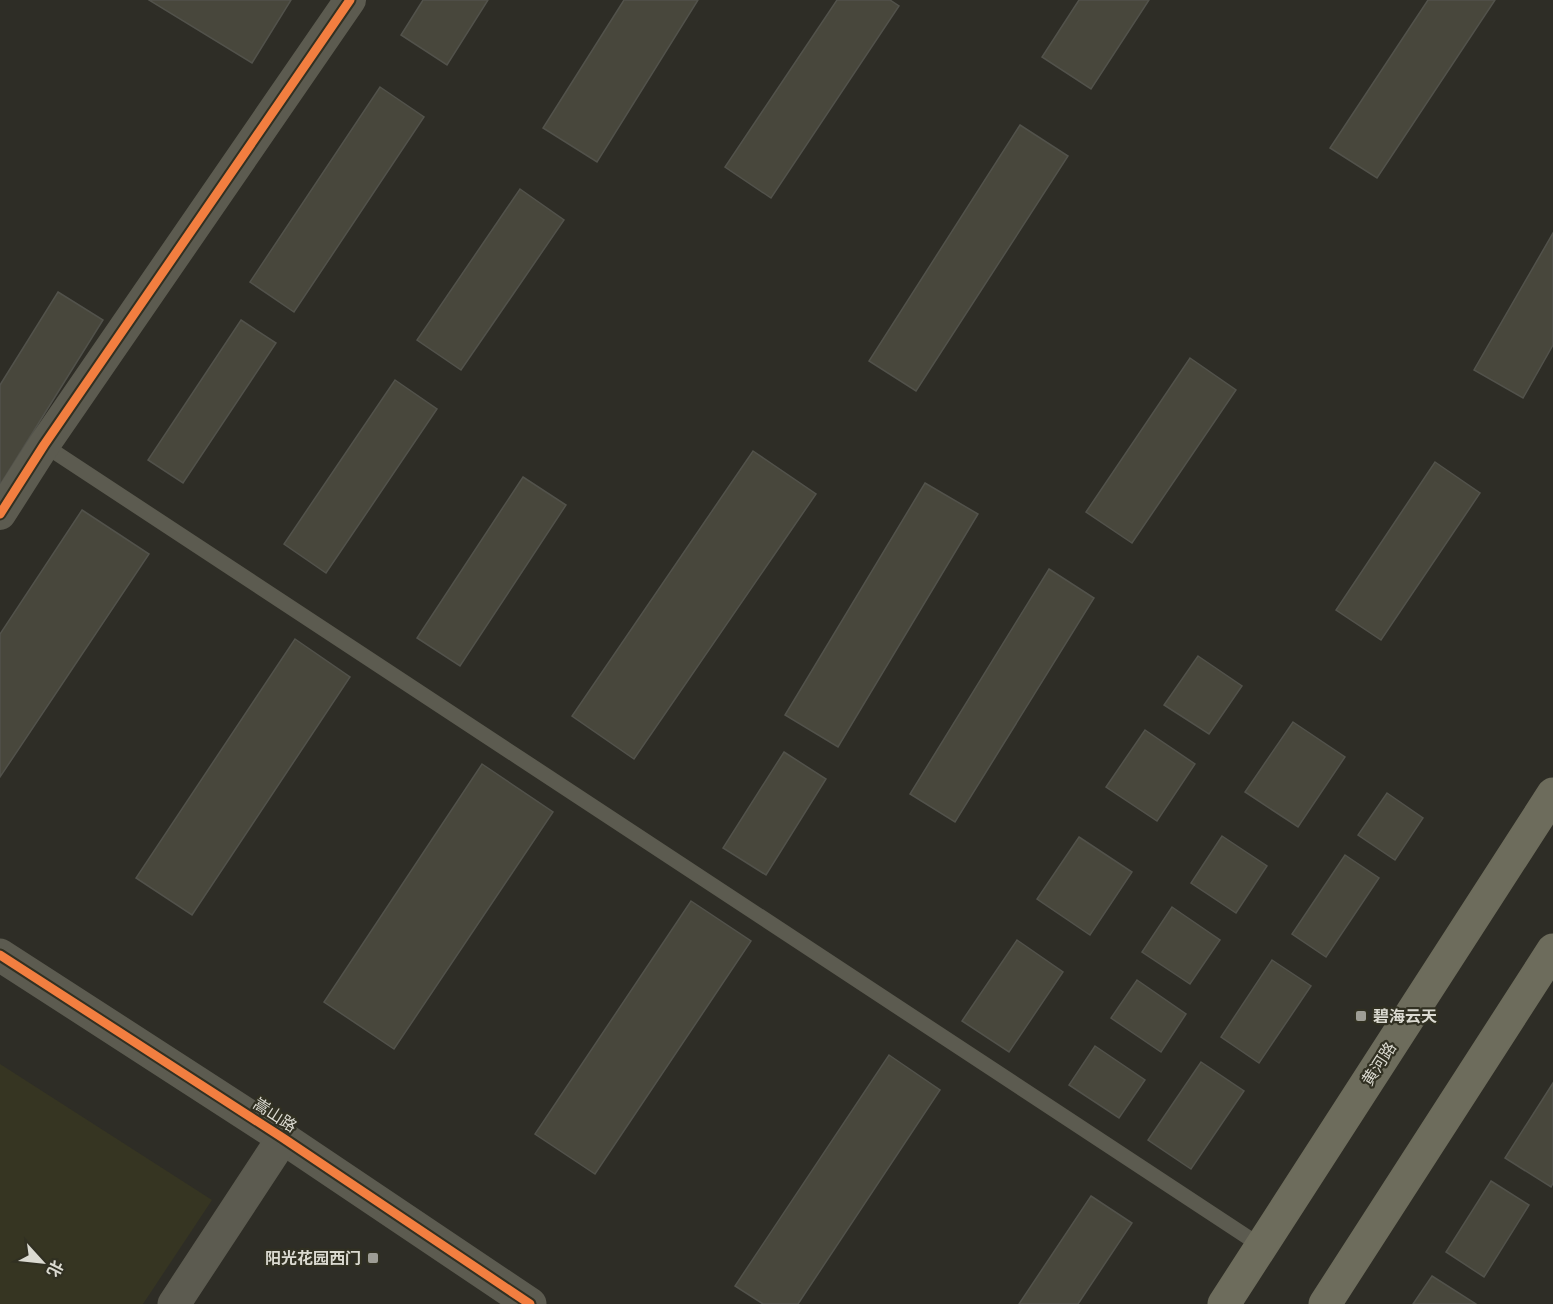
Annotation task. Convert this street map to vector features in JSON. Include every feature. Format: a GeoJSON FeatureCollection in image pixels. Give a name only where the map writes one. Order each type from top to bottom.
{"type":"FeatureCollection","features":[{"type":"Feature","properties":{"kind":"main road","name":"黄河路"},"geometry":{"type":"LineString","coordinates":[[1224,1304],[1553,795]]}},
{"type":"Feature","properties":{"kind":"main road"},"geometry":{"type":"LineString","coordinates":[[1325,1304],[1553,950]]}},
{"type":"Feature","properties":{"kind":"street"},"geometry":{"type":"LineString","coordinates":[[0,514],[44,445],[350,0]]}},
{"type":"Feature","properties":{"kind":"street","name":"嵩山路"},"geometry":{"type":"LineString","coordinates":[[0,955],[283,1138],[531,1304]]}},
{"type":"Feature","properties":{"kind":"street"},"geometry":{"type":"LineString","coordinates":[[174,1304],[283,1138]]}},
{"type":"Feature","properties":{"kind":"lane"},"geometry":{"type":"LineString","coordinates":[[44,445],[1261,1246]]}},
{"type":"Feature","properties":{"kind":"shaded area"},"geometry":{"type":"Polygon","coordinates":[[[0,1064],[212,1200],[143,1304],[0,1304],[0,1064]]]}},
{"type":"Feature","properties":{"kind":"building"},"geometry":{"type":"Polygon","coordinates":[[[149,0],[291,0],[252,63],[149,0]]]}},
{"type":"Feature","properties":{"kind":"building"},"geometry":{"type":"Polygon","coordinates":[[[423,0],[488,0],[447,65],[401,35],[423,0]]]}},
{"type":"Feature","properties":{"kind":"building"},"geometry":{"type":"Polygon","coordinates":[[[624,0],[698,0],[597,162],[543,128],[624,0]]]}},
{"type":"Feature","properties":{"kind":"building"},"geometry":{"type":"Polygon","coordinates":[[[837,0],[890,0],[899,6],[771,198],[725,167],[837,0]]]}},
{"type":"Feature","properties":{"kind":"building"},"geometry":{"type":"Polygon","coordinates":[[[1079,0],[1149,0],[1091,89],[1042,57],[1079,0]]]}},
{"type":"Feature","properties":{"kind":"building"},"geometry":{"type":"Polygon","coordinates":[[[1428,0],[1495,0],[1377,178],[1330,148],[1428,0]]]}},
{"type":"Feature","properties":{"kind":"building"},"geometry":{"type":"Polygon","coordinates":[[[380,87],[424,117],[294,312],[250,282],[380,87]]]}},
{"type":"Feature","properties":{"kind":"building"},"geometry":{"type":"Polygon","coordinates":[[[1020,125],[1068,156],[916,391],[869,361],[1020,125]]]}},
{"type":"Feature","properties":{"kind":"building"},"geometry":{"type":"Polygon","coordinates":[[[520,189],[564,220],[461,370],[417,340],[520,189]]]}},
{"type":"Feature","properties":{"kind":"building"},"geometry":{"type":"Polygon","coordinates":[[[1553,233],[1553,345],[1523,398],[1474,370],[1553,233]]]}},
{"type":"Feature","properties":{"kind":"building"},"geometry":{"type":"Polygon","coordinates":[[[58,292],[103,320],[0,485],[0,385],[58,292]]]}},
{"type":"Feature","properties":{"kind":"building"},"geometry":{"type":"Polygon","coordinates":[[[241,320],[276,343],[183,483],[148,460],[241,320]]]}},
{"type":"Feature","properties":{"kind":"building"},"geometry":{"type":"Polygon","coordinates":[[[1190,358],[1236,390],[1132,543],[1086,512],[1190,358]]]}},
{"type":"Feature","properties":{"kind":"building"},"geometry":{"type":"Polygon","coordinates":[[[395,380],[437,409],[326,573],[284,544],[395,380]]]}},
{"type":"Feature","properties":{"kind":"building"},"geometry":{"type":"Polygon","coordinates":[[[753,451],[816,494],[634,759],[572,716],[753,451]]]}},
{"type":"Feature","properties":{"kind":"building"},"geometry":{"type":"Polygon","coordinates":[[[1435,462],[1480,493],[1381,640],[1336,610],[1435,462]]]}},
{"type":"Feature","properties":{"kind":"building"},"geometry":{"type":"Polygon","coordinates":[[[523,477],[566,505],[460,666],[417,638],[523,477]]]}},
{"type":"Feature","properties":{"kind":"building"},"geometry":{"type":"Polygon","coordinates":[[[925,483],[978,514],[838,747],[785,715],[925,483]]]}},
{"type":"Feature","properties":{"kind":"building"},"geometry":{"type":"Polygon","coordinates":[[[82,510],[149,554],[0,777],[0,634],[82,510]]]}},
{"type":"Feature","properties":{"kind":"building"},"geometry":{"type":"Polygon","coordinates":[[[1049,569],[1094,598],[955,822],[910,794],[1049,569]]]}},
{"type":"Feature","properties":{"kind":"building"},"geometry":{"type":"Polygon","coordinates":[[[295,639],[350,677],[192,915],[136,878],[295,639]]]}},
{"type":"Feature","properties":{"kind":"building"},"geometry":{"type":"Polygon","coordinates":[[[1198,656],[1242,686],[1209,734],[1164,705],[1198,656]]]}},
{"type":"Feature","properties":{"kind":"building"},"geometry":{"type":"Polygon","coordinates":[[[1293,722],[1345,757],[1298,827],[1245,792],[1293,722]]]}},
{"type":"Feature","properties":{"kind":"building"},"geometry":{"type":"Polygon","coordinates":[[[1145,730],[1195,764],[1157,821],[1106,787],[1145,730]]]}},
{"type":"Feature","properties":{"kind":"building"},"geometry":{"type":"Polygon","coordinates":[[[784,752],[826,779],[766,875],[723,848],[784,752]]]}},
{"type":"Feature","properties":{"kind":"building"},"geometry":{"type":"Polygon","coordinates":[[[482,764],[553,812],[394,1049],[324,1002],[482,764]]]}},
{"type":"Feature","properties":{"kind":"building"},"geometry":{"type":"Polygon","coordinates":[[[1387,793],[1423,818],[1395,860],[1358,835],[1387,793]]]}},
{"type":"Feature","properties":{"kind":"building"},"geometry":{"type":"Polygon","coordinates":[[[1222,836],[1267,866],[1236,913],[1191,883],[1222,836]]]}},
{"type":"Feature","properties":{"kind":"building"},"geometry":{"type":"Polygon","coordinates":[[[1079,837],[1132,872],[1090,935],[1037,899],[1079,837]]]}},
{"type":"Feature","properties":{"kind":"building"},"geometry":{"type":"Polygon","coordinates":[[[1345,855],[1379,878],[1326,957],[1292,934],[1345,855]]]}},
{"type":"Feature","properties":{"kind":"building"},"geometry":{"type":"Polygon","coordinates":[[[691,901],[751,941],[595,1174],[535,1134],[691,901]]]}},
{"type":"Feature","properties":{"kind":"building"},"geometry":{"type":"Polygon","coordinates":[[[1172,907],[1220,940],[1190,984],[1142,952],[1172,907]]]}},
{"type":"Feature","properties":{"kind":"building"},"geometry":{"type":"Polygon","coordinates":[[[1017,940],[1063,972],[1009,1052],[962,1021],[1017,940]]]}},
{"type":"Feature","properties":{"kind":"building"},"geometry":{"type":"Polygon","coordinates":[[[1272,960],[1311,986],[1259,1063],[1221,1037],[1272,960]]]}},
{"type":"Feature","properties":{"kind":"building"},"geometry":{"type":"Polygon","coordinates":[[[1137,980],[1186,1014],[1161,1052],[1111,1018],[1137,980]]]}},
{"type":"Feature","properties":{"kind":"building"},"geometry":{"type":"Polygon","coordinates":[[[1095,1046],[1145,1080],[1119,1118],[1069,1085],[1095,1046]]]}},
{"type":"Feature","properties":{"kind":"building"},"geometry":{"type":"Polygon","coordinates":[[[889,1055],[940,1090],[798,1304],[763,1304],[735,1286],[889,1055]]]}},
{"type":"Feature","properties":{"kind":"building"},"geometry":{"type":"Polygon","coordinates":[[[1201,1062],[1244,1091],[1191,1169],[1148,1140],[1201,1062]]]}},
{"type":"Feature","properties":{"kind":"building"},"geometry":{"type":"Polygon","coordinates":[[[1553,1083],[1553,1183],[1551,1187],[1505,1158],[1553,1083]]]}},
{"type":"Feature","properties":{"kind":"building"},"geometry":{"type":"Polygon","coordinates":[[[1491,1181],[1529,1205],[1484,1277],[1446,1252],[1491,1181]]]}},
{"type":"Feature","properties":{"kind":"building"},"geometry":{"type":"Polygon","coordinates":[[[1091,1196],[1132,1223],[1078,1304],[1019,1304],[1091,1196]]]}},
{"type":"Feature","properties":{"kind":"building"},"geometry":{"type":"Polygon","coordinates":[[[1432,1276],[1476,1304],[1413,1304],[1432,1276]]]}},
{"type":"Feature","properties":{"kind":"cycle path"},"geometry":{"type":"LineString","coordinates":[[0,514],[44,445],[350,0]]}},
{"type":"Feature","properties":{"kind":"cycle path"},"geometry":{"type":"LineString","coordinates":[[0,955],[283,1138],[530,1304]]}},
{"type":"Feature","properties":{"kind":"place","name":"碧海云天"},"geometry":{"type":"Point","coordinates":[1361,1016]}},
{"type":"Feature","properties":{"kind":"place","name":"阳光花园西门"},"geometry":{"type":"Point","coordinates":[373,1258]}}]}
